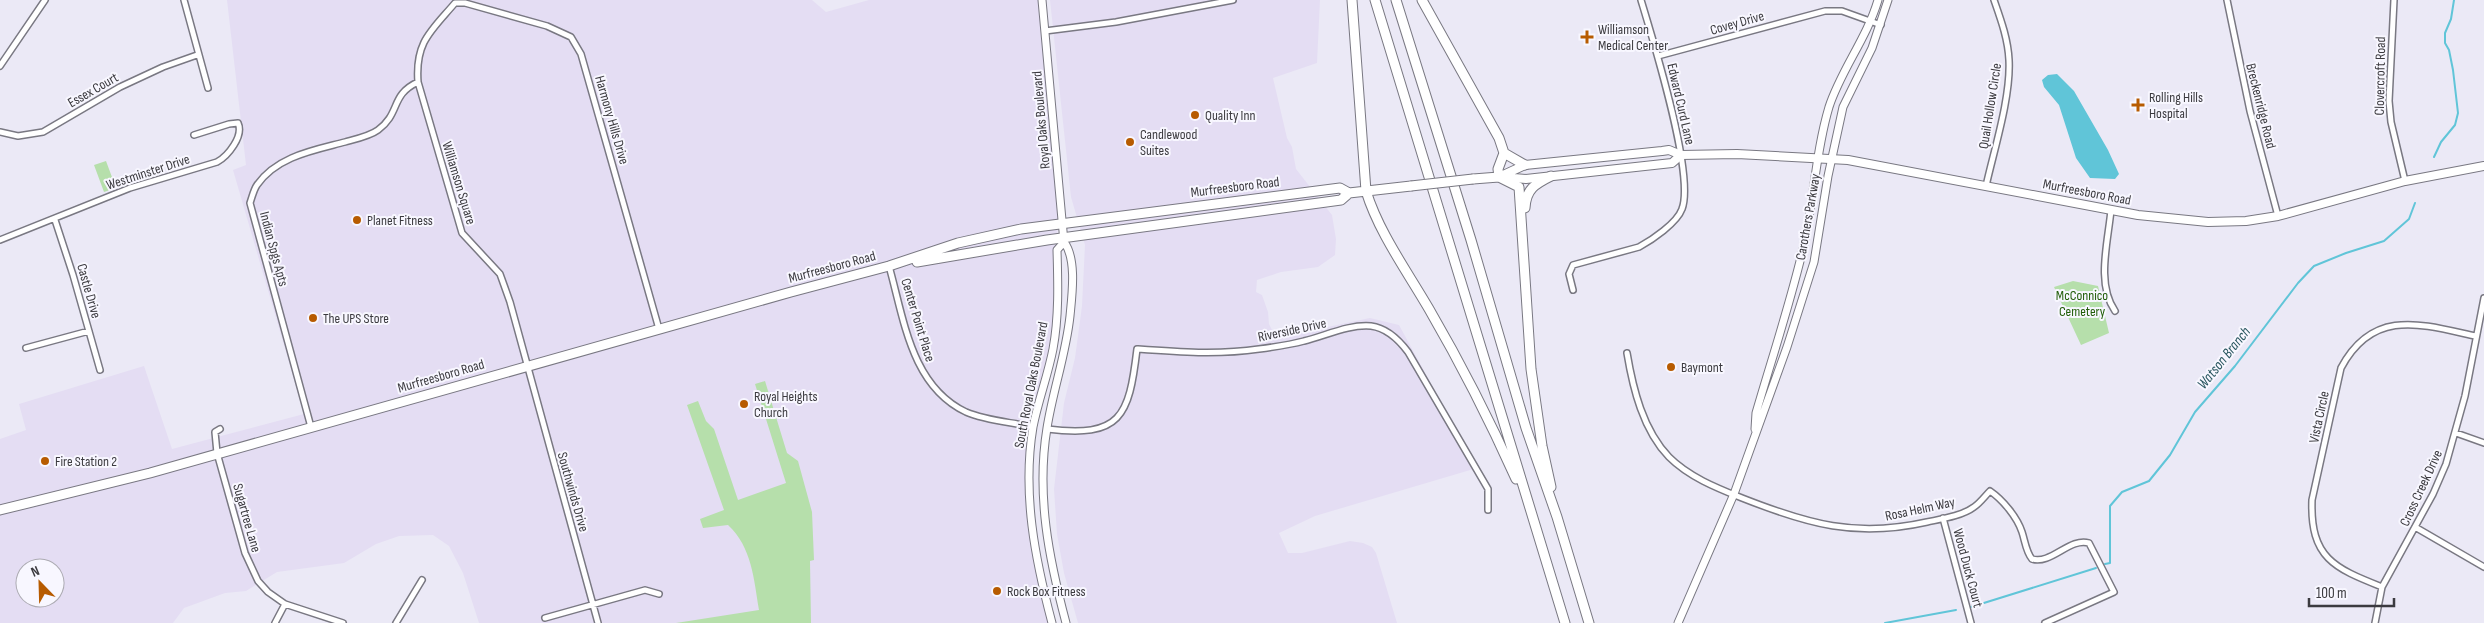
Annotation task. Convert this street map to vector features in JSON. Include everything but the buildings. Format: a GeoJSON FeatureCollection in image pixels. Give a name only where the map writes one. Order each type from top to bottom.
{"type":"FeatureCollection","features":[{"type":"Feature","properties":{"kind":"highway"},"geometry":{"type":"LineString","coordinates":[[1352,0],[1366,191],[1372,213],[1430,311],[1492,425],[1532,517]]}},
{"type":"Feature","properties":{"kind":"highway"},"geometry":{"type":"LineString","coordinates":[[1375,0],[1565,623]]}},
{"type":"Feature","properties":{"kind":"highway"},"geometry":{"type":"LineString","coordinates":[[1396,0],[1471,240],[1526,428],[1557,517],[1589,623]]}},
{"type":"Feature","properties":{"kind":"highway"},"geometry":{"type":"LineString","coordinates":[[1422,0],[1499,138],[1504,153],[1498,169],[1499,177],[1519,187],[1531,369],[1542,446],[1557,517]]}},
{"type":"Feature","properties":{"kind":"highway"},"geometry":{"type":"LineString","coordinates":[[1504,153],[1525,165]]}},
{"type":"Feature","properties":{"kind":"highway"},"geometry":{"type":"LineString","coordinates":[[1522,220],[1529,191],[1535,184],[1551,176]]}},
{"type":"Feature","properties":{"kind":"highway","name":"Murfreesboro Road"},"geometry":{"type":"LineString","coordinates":[[890,266],[1341,200],[1349,193],[1499,177]]}},
{"type":"Feature","properties":{"kind":"highway","name":"Murfreesboro Road"},"geometry":{"type":"LineString","coordinates":[[0,510],[150,473],[659,329],[890,266],[989,235],[1062,222],[1340,188],[1349,193]]}},
{"type":"Feature","properties":{"kind":"main road","name":"Royal Oaks Boulevard"},"geometry":{"type":"LineString","coordinates":[[1042,0],[1064,240]]}},
{"type":"Feature","properties":{"kind":"main road","name":"Carothers Parkway"},"geometry":{"type":"LineString","coordinates":[[1754,439],[1756,413],[1803,247],[1818,157],[1835,92],[1871,21],[1878,0]]}},
{"type":"Feature","properties":{"kind":"main road","name":"Carothers Parkway"},"geometry":{"type":"LineString","coordinates":[[1678,623],[1734,494],[1797,315],[1814,262],[1843,107],[1880,24],[1888,0]]}},
{"type":"Feature","properties":{"kind":"main road","name":"Murfreesboro Road"},"geometry":{"type":"LineString","coordinates":[[1499,177],[1525,165],[1669,150],[1681,156],[1737,154],[1818,157],[1832,158],[2160,219],[2198,222],[2246,221],[2278,216],[2405,181],[2484,166]]}},
{"type":"Feature","properties":{"kind":"main road","name":"Murfreesboro Road"},"geometry":{"type":"LineString","coordinates":[[1499,177],[1526,179],[1672,163],[1681,156]]}},
{"type":"Feature","properties":{"kind":"main road","name":"South Royal Oaks Boulevard"},"geometry":{"type":"LineString","coordinates":[[1052,623],[1038,568],[1031,524],[1029,463],[1033,427],[1053,348],[1058,306],[1057,250],[1064,240],[1070,250],[1071,304],[1062,365],[1047,429],[1043,490],[1046,538],[1066,623]]}},
{"type":"Feature","properties":{"kind":"main road"},"geometry":{"type":"LineString","coordinates":[[1785,312],[1797,315]]}},
{"type":"Feature","properties":{"kind":"main road"},"geometry":{"type":"LineString","coordinates":[[1033,427],[1047,429]]}},
{"type":"Feature","properties":{"kind":"street"},"geometry":{"type":"LineString","coordinates":[[0,66],[45,0]]}},
{"type":"Feature","properties":{"kind":"street"},"geometry":{"type":"LineString","coordinates":[[184,0],[197,55],[208,88]]}},
{"type":"Feature","properties":{"kind":"street"},"geometry":{"type":"LineString","coordinates":[[1045,31],[1116,22],[1233,0]]}},
{"type":"Feature","properties":{"kind":"street","name":"Edward Curd Lane"},"geometry":{"type":"LineString","coordinates":[[1573,290],[1569,274],[1573,265],[1639,247],[1664,230],[1682,212],[1685,192],[1681,156],[1658,56],[1641,0]]}},
{"type":"Feature","properties":{"kind":"street","name":"Quail Hollow Circle"},"geometry":{"type":"LineString","coordinates":[[1986,186],[2005,100],[2009,62],[2007,41],[1994,0]]}},
{"type":"Feature","properties":{"kind":"street","name":"Breckenridge Road"},"geometry":{"type":"LineString","coordinates":[[2227,0],[2250,111],[2278,216]]}},
{"type":"Feature","properties":{"kind":"street","name":"Clovercroft Road"},"geometry":{"type":"LineString","coordinates":[[2394,0],[2389,101],[2390,122],[2405,181]]}},
{"type":"Feature","properties":{"kind":"street","name":"Williamson Square"},"geometry":{"type":"LineString","coordinates":[[455,3],[424,40],[416,62],[418,82],[462,233],[500,274],[510,302],[526,367]]}},
{"type":"Feature","properties":{"kind":"street","name":"Harmony Hills Drive"},"geometry":{"type":"LineString","coordinates":[[455,3],[466,3],[547,26],[571,37],[581,54],[659,329]]}},
{"type":"Feature","properties":{"kind":"street","name":"Covey Drive"},"geometry":{"type":"LineString","coordinates":[[1658,56],[1825,11],[1842,11],[1880,24]]}},
{"type":"Feature","properties":{"kind":"street","name":"Essex Court"},"geometry":{"type":"LineString","coordinates":[[0,132],[18,136],[43,132],[120,87],[162,67],[197,55]]}},
{"type":"Feature","properties":{"kind":"street","name":"Indian Spgs Apts"},"geometry":{"type":"LineString","coordinates":[[311,427],[250,203],[257,185],[274,168],[297,154],[377,131],[392,117],[398,98],[405,88],[418,82]]}},
{"type":"Feature","properties":{"kind":"street","name":"Westminster Drive"},"geometry":{"type":"LineString","coordinates":[[0,240],[55,220],[130,188],[217,162],[224,158],[230,150],[240,133],[240,128],[238,124],[229,124],[194,134]]}},
{"type":"Feature","properties":{"kind":"street"},"geometry":{"type":"LineString","coordinates":[[2111,210],[2104,270],[2108,301],[2115,311]]}},
{"type":"Feature","properties":{"kind":"street","name":"Castle Drive"},"geometry":{"type":"LineString","coordinates":[[55,220],[100,370]]}},
{"type":"Feature","properties":{"kind":"street","name":"Center Point Place"},"geometry":{"type":"LineString","coordinates":[[890,266],[914,356],[923,374],[936,391],[966,412],[990,419],[1033,427]]}},
{"type":"Feature","properties":{"kind":"street","name":"Cross Creek Drive"},"geometry":{"type":"LineString","coordinates":[[2376,623],[2382,587],[2415,527],[2446,464],[2465,396],[2475,336],[2484,298]]}},
{"type":"Feature","properties":{"kind":"street","name":"Vista Circle"},"geometry":{"type":"LineString","coordinates":[[2382,587],[2334,565],[2322,550],[2314,535],[2311,522],[2312,500],[2341,368],[2350,352],[2366,336],[2387,326],[2406,323],[2426,325],[2475,336]]}},
{"type":"Feature","properties":{"kind":"street","name":"Riverside Drive"},"geometry":{"type":"LineString","coordinates":[[1047,429],[1083,432],[1101,428],[1112,422],[1128,402],[1133,388],[1137,349],[1183,353],[1231,352],[1276,346],[1360,326],[1372,326],[1393,336],[1408,352],[1488,488],[1488,510]]}},
{"type":"Feature","properties":{"kind":"street"},"geometry":{"type":"LineString","coordinates":[[26,348],[89,331]]}},
{"type":"Feature","properties":{"kind":"street","name":"Rosa Helm Way"},"geometry":{"type":"LineString","coordinates":[[1626,353],[1635,396],[1645,420],[1667,455],[1697,478],[1734,494],[1797,518],[1836,527],[1866,530],[1895,528],[1942,518],[1974,508],[1990,491],[2000,498],[2022,529],[2028,553],[2032,559],[2043,559],[2079,543],[2086,542],[2091,545],[2114,592],[2045,623]]}},
{"type":"Feature","properties":{"kind":"street","name":"Southwinds Drive"},"geometry":{"type":"LineString","coordinates":[[526,367],[598,623]]}},
{"type":"Feature","properties":{"kind":"street","name":"Sugartree Lane"},"geometry":{"type":"LineString","coordinates":[[220,429],[215,432],[217,454],[244,554],[258,581],[268,592],[285,604],[343,623]]}},
{"type":"Feature","properties":{"kind":"street"},"geometry":{"type":"LineString","coordinates":[[2456,433],[2484,443]]}},
{"type":"Feature","properties":{"kind":"street","name":"Wood Duck Court"},"geometry":{"type":"LineString","coordinates":[[1942,518],[1971,623]]}},
{"type":"Feature","properties":{"kind":"street"},"geometry":{"type":"LineString","coordinates":[[2415,527],[2484,567]]}},
{"type":"Feature","properties":{"kind":"street"},"geometry":{"type":"LineString","coordinates":[[396,623],[422,580]]}},
{"type":"Feature","properties":{"kind":"street"},"geometry":{"type":"LineString","coordinates":[[545,618],[645,590],[659,594]]}},
{"type":"Feature","properties":{"kind":"street"},"geometry":{"type":"LineString","coordinates":[[275,623],[285,604]]}},
{"type":"Feature","properties":{"kind":"shaded area"},"geometry":{"type":"Polygon","coordinates":[[[227,0],[812,0],[826,12],[869,0],[1042,0],[1061,212],[1056,239],[1058,282],[1056,330],[1033,427],[1031,524],[1052,623],[479,623],[463,573],[449,546],[433,535],[399,536],[376,544],[344,563],[277,572],[246,591],[225,593],[184,608],[173,623],[0,623],[0,439],[26,430],[19,404],[144,366],[172,449],[304,414],[233,170],[246,165],[227,0]]]}},
{"type":"Feature","properties":{"kind":"shaded area"},"geometry":{"type":"Polygon","coordinates":[[[1050,0],[1320,0],[1317,63],[1273,78],[1287,138],[1292,147],[1296,169],[1332,215],[1336,239],[1335,255],[1318,267],[1281,272],[1257,280],[1256,292],[1262,295],[1268,312],[1269,324],[1276,338],[1370,318],[1399,325],[1477,468],[1315,516],[1279,533],[1288,553],[1302,553],[1350,541],[1372,547],[1376,553],[1397,623],[1078,623],[1064,573],[1057,534],[1054,489],[1064,403],[1075,358],[1082,306],[1085,245],[1071,197],[1050,0]]]}},
{"type":"Feature","properties":{"kind":"green space"},"geometry":{"type":"Polygon","coordinates":[[[106,161],[116,188],[104,192],[94,165],[106,161]]]}},
{"type":"Feature","properties":{"kind":"green space","name":"McConnico Cemetery"},"geometry":{"type":"Polygon","coordinates":[[[2073,281],[2098,286],[2109,333],[2081,345],[2054,287],[2073,281]]]}},
{"type":"Feature","properties":{"kind":"green space"},"geometry":{"type":"Polygon","coordinates":[[[765,381],[787,453],[798,461],[812,512],[814,560],[810,561],[811,623],[676,623],[759,610],[751,564],[736,534],[728,525],[703,528],[700,519],[724,510],[687,405],[698,401],[706,421],[714,429],[738,500],[786,483],[755,384],[765,381]]]}},
{"type":"Feature","properties":{"kind":"water"},"geometry":{"type":"Polygon","coordinates":[[[2057,74],[2074,91],[2108,150],[2119,174],[2115,179],[2090,178],[2076,158],[2059,105],[2044,87],[2042,80],[2048,75],[2057,74]]]}},
{"type":"Feature","properties":{"kind":"waterway","name":"Watson Branch"},"geometry":{"type":"LineString","coordinates":[[2434,157],[2441,142],[2455,125],[2458,113],[2453,70],[2449,50],[2445,43],[2445,33],[2451,19],[2454,0]]}},
{"type":"Feature","properties":{"kind":"waterway","name":"Watson Branch"},"geometry":{"type":"LineString","coordinates":[[2105,564],[2110,563],[2110,506],[2122,492],[2149,481],[2170,455],[2195,412],[2235,366],[2298,283],[2314,266],[2384,241],[2409,219],[2415,203]]}},
{"type":"Feature","properties":{"kind":"waterway","name":"Watson Branch"},"geometry":{"type":"LineString","coordinates":[[1971,607],[2096,568]]}},
{"type":"Feature","properties":{"kind":"waterway","name":"Watson Branch"},"geometry":{"type":"LineString","coordinates":[[1885,623],[1956,610]]}},
{"type":"Feature","properties":{"kind":"place","name":"Williamson Medical Center"},"geometry":{"type":"Point","coordinates":[1587,37]}},
{"type":"Feature","properties":{"kind":"place","name":"Rolling Hills Hospital"},"geometry":{"type":"Point","coordinates":[2138,105]}},
{"type":"Feature","properties":{"kind":"place","name":"Quality Inn"},"geometry":{"type":"Point","coordinates":[1195,115]}},
{"type":"Feature","properties":{"kind":"place","name":"Candlewood Suites"},"geometry":{"type":"Point","coordinates":[1130,142]}},
{"type":"Feature","properties":{"kind":"place","name":"Planet Fitness"},"geometry":{"type":"Point","coordinates":[357,220]}},
{"type":"Feature","properties":{"kind":"place","name":"The UPS Store"},"geometry":{"type":"Point","coordinates":[313,318]}},
{"type":"Feature","properties":{"kind":"place","name":"Baymont"},"geometry":{"type":"Point","coordinates":[1671,367]}},
{"type":"Feature","properties":{"kind":"place","name":"Royal Heights Church"},"geometry":{"type":"Point","coordinates":[744,404]}},
{"type":"Feature","properties":{"kind":"place","name":"Fire Station 2"},"geometry":{"type":"Point","coordinates":[45,461]}},
{"type":"Feature","properties":{"kind":"place","name":"Rock Box Fitness"},"geometry":{"type":"Point","coordinates":[997,591]}}]}
